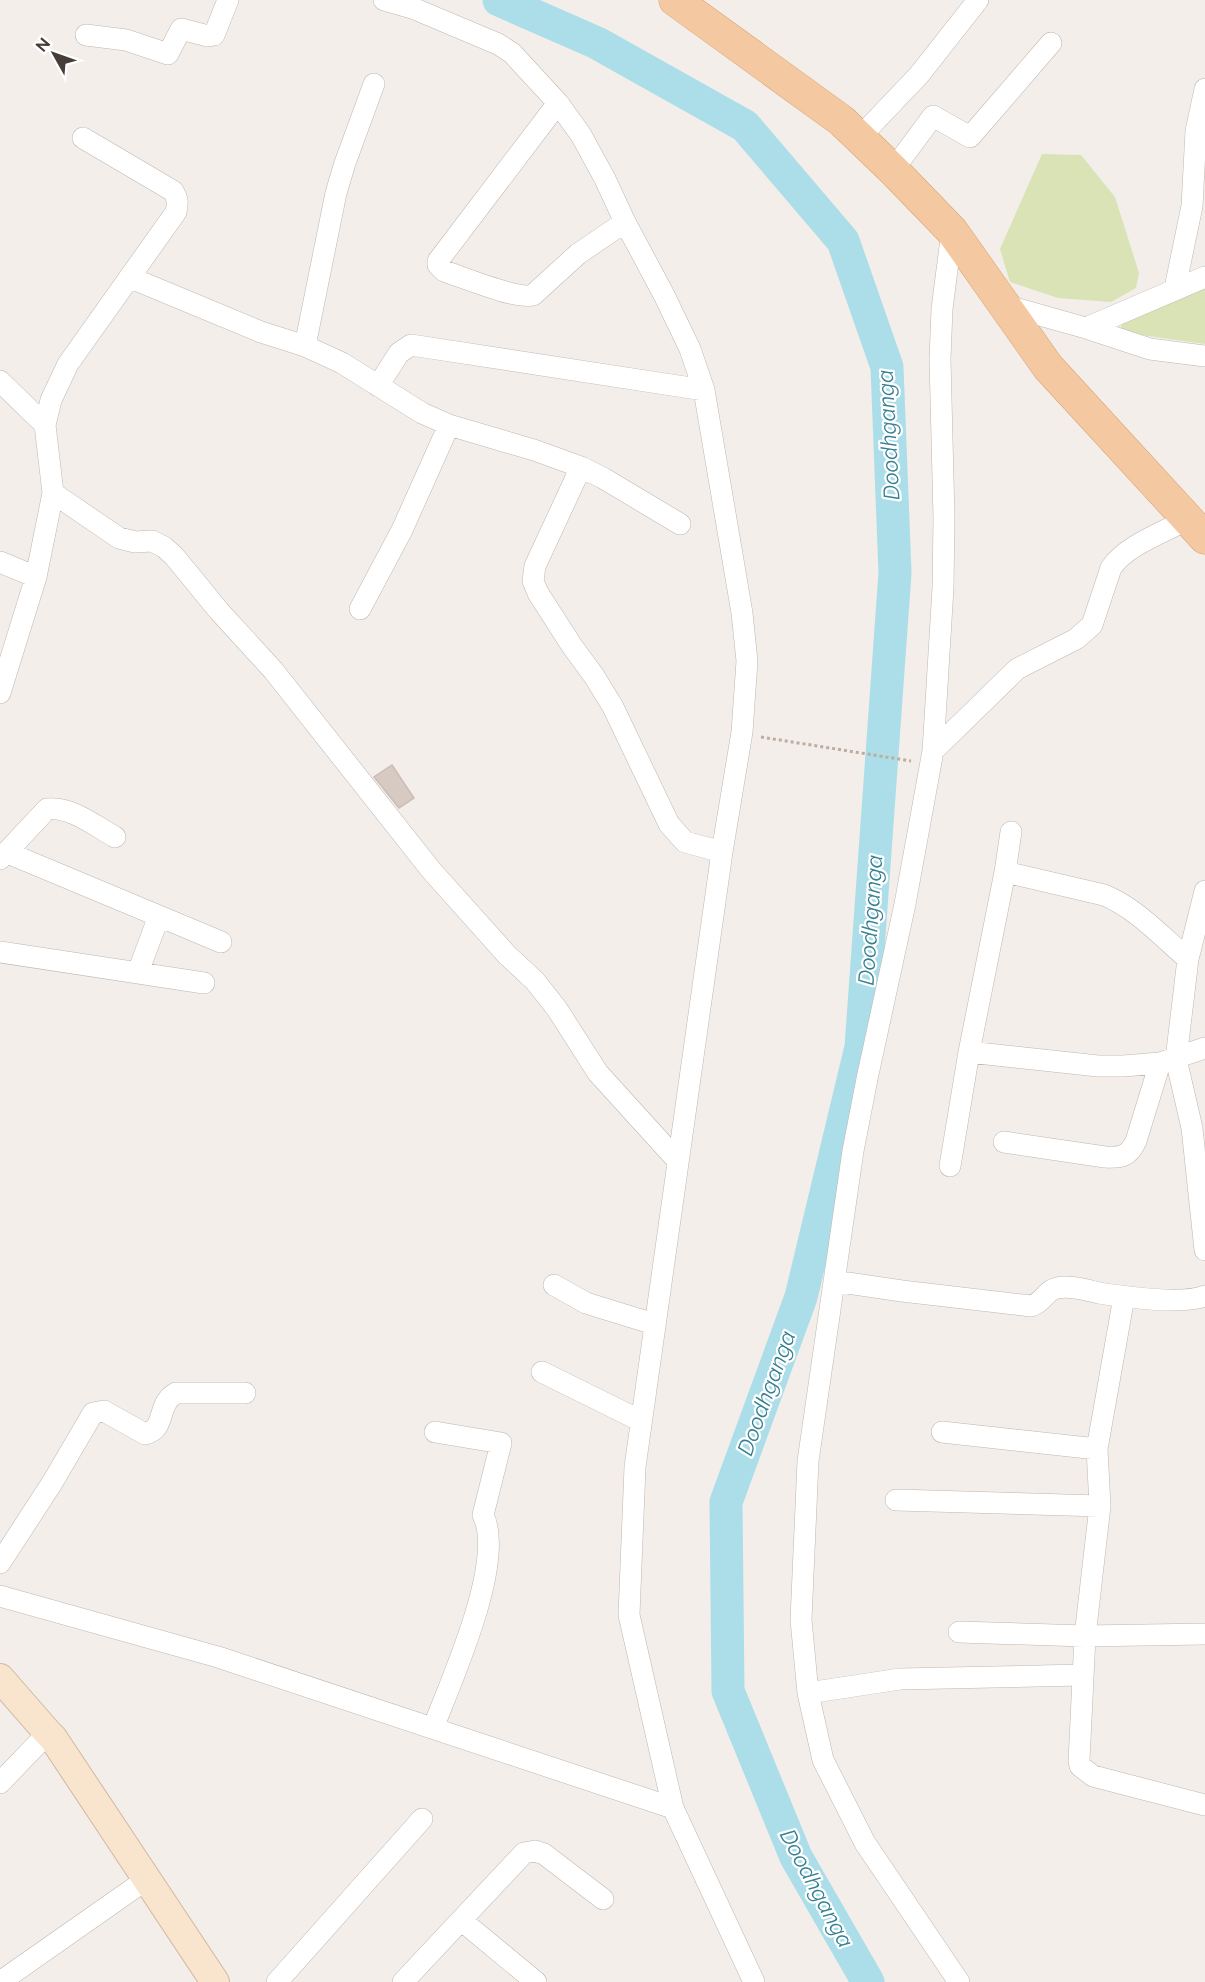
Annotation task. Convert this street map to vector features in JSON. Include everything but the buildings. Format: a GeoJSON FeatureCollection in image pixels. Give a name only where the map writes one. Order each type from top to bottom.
{"type":"FeatureCollection","features":[{"type":"Feature","properties":{"kind":"main road"},"geometry":{"type":"LineString","coordinates":[[675,0],[842,121],[892,170],[952,231],[1047,367],[1196,529]]}},
{"type":"Feature","properties":{"kind":"main road"},"geometry":{"type":"LineString","coordinates":[[0,1678],[53,1737],[215,1982]]}},
{"type":"Feature","properties":{"kind":"street"},"geometry":{"type":"LineString","coordinates":[[86,36],[126,40],[168,54],[181,30],[208,36],[214,35],[228,0]]}},
{"type":"Feature","properties":{"kind":"street"},"geometry":{"type":"LineString","coordinates":[[384,0],[415,9],[498,44],[524,64],[558,104],[581,135],[605,179],[690,349],[704,390],[742,613],[747,661],[742,732],[677,1160],[635,1467],[629,1615],[673,1808],[754,1982]]}},
{"type":"Feature","properties":{"kind":"street"},"geometry":{"type":"LineString","coordinates":[[859,138],[919,75],[978,0]]}},
{"type":"Feature","properties":{"kind":"street"},"geometry":{"type":"LineString","coordinates":[[892,170],[933,116],[970,137],[1052,43]]}},
{"type":"Feature","properties":{"kind":"street"},"geometry":{"type":"LineString","coordinates":[[305,346],[336,193],[374,84]]}},
{"type":"Feature","properties":{"kind":"street"},"geometry":{"type":"LineString","coordinates":[[1175,288],[1192,206],[1196,131],[1205,89]]}},
{"type":"Feature","properties":{"kind":"street"},"geometry":{"type":"LineString","coordinates":[[558,104],[438,261],[438,265],[444,271],[516,295],[529,297],[578,254],[625,222]]}},
{"type":"Feature","properties":{"kind":"street"},"geometry":{"type":"LineString","coordinates":[[1,686],[36,577],[53,493],[45,424],[51,400],[68,364],[176,212],[178,198],[173,191],[83,138]]}},
{"type":"Feature","properties":{"kind":"street"},"geometry":{"type":"LineString","coordinates":[[952,231],[942,309],[940,359],[944,518],[943,588],[933,751],[905,904],[853,1151],[808,1461],[801,1620],[808,1693],[823,1760],[864,1843],[959,1982]]}},
{"type":"Feature","properties":{"kind":"street"},"geometry":{"type":"LineString","coordinates":[[1086,328],[1205,277]]}},
{"type":"Feature","properties":{"kind":"street"},"geometry":{"type":"LineString","coordinates":[[131,278],[261,332],[305,346],[342,363],[422,413],[449,425],[534,450],[581,467],[680,524]]}},
{"type":"Feature","properties":{"kind":"street"},"geometry":{"type":"LineString","coordinates":[[1004,305],[1150,349],[1205,356]]}},
{"type":"Feature","properties":{"kind":"street"},"geometry":{"type":"LineString","coordinates":[[378,386],[399,353],[411,345],[704,390]]}},
{"type":"Feature","properties":{"kind":"street"},"geometry":{"type":"LineString","coordinates":[[0,381],[45,424]]}},
{"type":"Feature","properties":{"kind":"street"},"geometry":{"type":"LineString","coordinates":[[360,609],[402,530],[449,425]]}},
{"type":"Feature","properties":{"kind":"street"},"geometry":{"type":"LineString","coordinates":[[581,467],[535,566],[533,580],[538,593],[613,707],[675,833],[685,842],[722,852]]}},
{"type":"Feature","properties":{"kind":"street"},"geometry":{"type":"LineString","coordinates":[[53,493],[119,538],[135,542],[152,541],[164,547],[174,556],[219,611],[273,670],[431,870],[507,955],[535,981],[557,1009],[598,1073],[677,1160]]}},
{"type":"Feature","properties":{"kind":"street"},"geometry":{"type":"LineString","coordinates":[[933,751],[1017,669],[1076,639],[1092,625],[1111,568],[1116,560],[1131,550],[1196,529]]}},
{"type":"Feature","properties":{"kind":"street"},"geometry":{"type":"LineString","coordinates":[[0,562],[36,577]]}},
{"type":"Feature","properties":{"kind":"street"},"geometry":{"type":"LineString","coordinates":[[115,837],[67,810],[47,809],[4,856],[221,942]]}},
{"type":"Feature","properties":{"kind":"street"},"geometry":{"type":"LineString","coordinates":[[950,1166],[1011,832]]}},
{"type":"Feature","properties":{"kind":"street"},"geometry":{"type":"LineString","coordinates":[[1005,872],[1104,895],[1116,900],[1129,908],[1188,959]]}},
{"type":"Feature","properties":{"kind":"street"},"geometry":{"type":"LineString","coordinates":[[1004,1142],[1105,1157],[1125,1155],[1131,1151],[1168,1061],[1188,959],[1205,891]]}},
{"type":"Feature","properties":{"kind":"street"},"geometry":{"type":"LineString","coordinates":[[138,972],[159,916]]}},
{"type":"Feature","properties":{"kind":"street"},"geometry":{"type":"LineString","coordinates":[[0,952],[204,983]]}},
{"type":"Feature","properties":{"kind":"street"},"geometry":{"type":"LineString","coordinates":[[969,1052],[1098,1066],[1168,1061],[1205,1048]]}},
{"type":"Feature","properties":{"kind":"street"},"geometry":{"type":"LineString","coordinates":[[1168,1061],[1198,1126],[1205,1250]]}},
{"type":"Feature","properties":{"kind":"street"},"geometry":{"type":"LineString","coordinates":[[834,1281],[1031,1306],[1038,1304],[1055,1288],[1071,1288],[1124,1297],[1184,1300],[1205,1296]]}},
{"type":"Feature","properties":{"kind":"street"},"geometry":{"type":"LineString","coordinates":[[554,1285],[586,1303],[654,1324]]}},
{"type":"Feature","properties":{"kind":"street"},"geometry":{"type":"LineString","coordinates":[[1124,1297],[1097,1449],[1100,1506],[1085,1636],[1078,1748],[1080,1766],[1093,1776],[1205,1805]]}},
{"type":"Feature","properties":{"kind":"street"},"geometry":{"type":"LineString","coordinates":[[542,1372],[641,1421]]}},
{"type":"Feature","properties":{"kind":"street"},"geometry":{"type":"LineString","coordinates":[[0,1563],[52,1484],[93,1413],[104,1411],[145,1434],[151,1433],[156,1428],[165,1402],[169,1396],[176,1393],[245,1393]]}},
{"type":"Feature","properties":{"kind":"street"},"geometry":{"type":"LineString","coordinates":[[433,1728],[477,1616],[490,1545],[487,1522],[483,1515],[501,1443],[435,1432]]}},
{"type":"Feature","properties":{"kind":"street"},"geometry":{"type":"LineString","coordinates":[[942,1432],[1097,1449]]}},
{"type":"Feature","properties":{"kind":"street"},"geometry":{"type":"LineString","coordinates":[[896,1500],[1100,1506]]}},
{"type":"Feature","properties":{"kind":"street"},"geometry":{"type":"LineString","coordinates":[[0,1596],[218,1657],[673,1808]]}},
{"type":"Feature","properties":{"kind":"street"},"geometry":{"type":"LineString","coordinates":[[960,1632],[1085,1636],[1205,1634]]}},
{"type":"Feature","properties":{"kind":"street"},"geometry":{"type":"LineString","coordinates":[[808,1693],[900,1680],[1082,1675]]}},
{"type":"Feature","properties":{"kind":"street"},"geometry":{"type":"LineString","coordinates":[[0,1783],[48,1733]]}},
{"type":"Feature","properties":{"kind":"street"},"geometry":{"type":"LineString","coordinates":[[277,1982],[422,1819]]}},
{"type":"Feature","properties":{"kind":"street"},"geometry":{"type":"LineString","coordinates":[[403,1982],[524,1853],[535,1851],[544,1854],[603,1899]]}},
{"type":"Feature","properties":{"kind":"street"},"geometry":{"type":"LineString","coordinates":[[0,1982],[147,1879]]}},
{"type":"Feature","properties":{"kind":"street"},"geometry":{"type":"LineString","coordinates":[[461,1920],[536,1982]]}},
{"type":"Feature","properties":{"kind":"path"},"geometry":{"type":"LineString","coordinates":[[757,736],[914,762]]}},
{"type":"Feature","properties":{"kind":"green space"},"geometry":{"type":"Polygon","coordinates":[[[1042,154],[1081,155],[1115,197],[1139,273],[1136,288],[1111,302],[1058,298],[1010,282],[1000,249],[1042,154]]]}},
{"type":"Feature","properties":{"kind":"green space"},"geometry":{"type":"Polygon","coordinates":[[[1205,282],[1205,344],[1120,332],[1123,318],[1205,282]]]}},
{"type":"Feature","properties":{"kind":"waterway","name":"Doodhganga"},"geometry":{"type":"LineString","coordinates":[[499,0],[597,43],[745,126],[843,241],[887,367],[895,573],[861,1047],[801,1297],[726,1502],[728,1691],[796,1857],[868,1982]]}}]}
